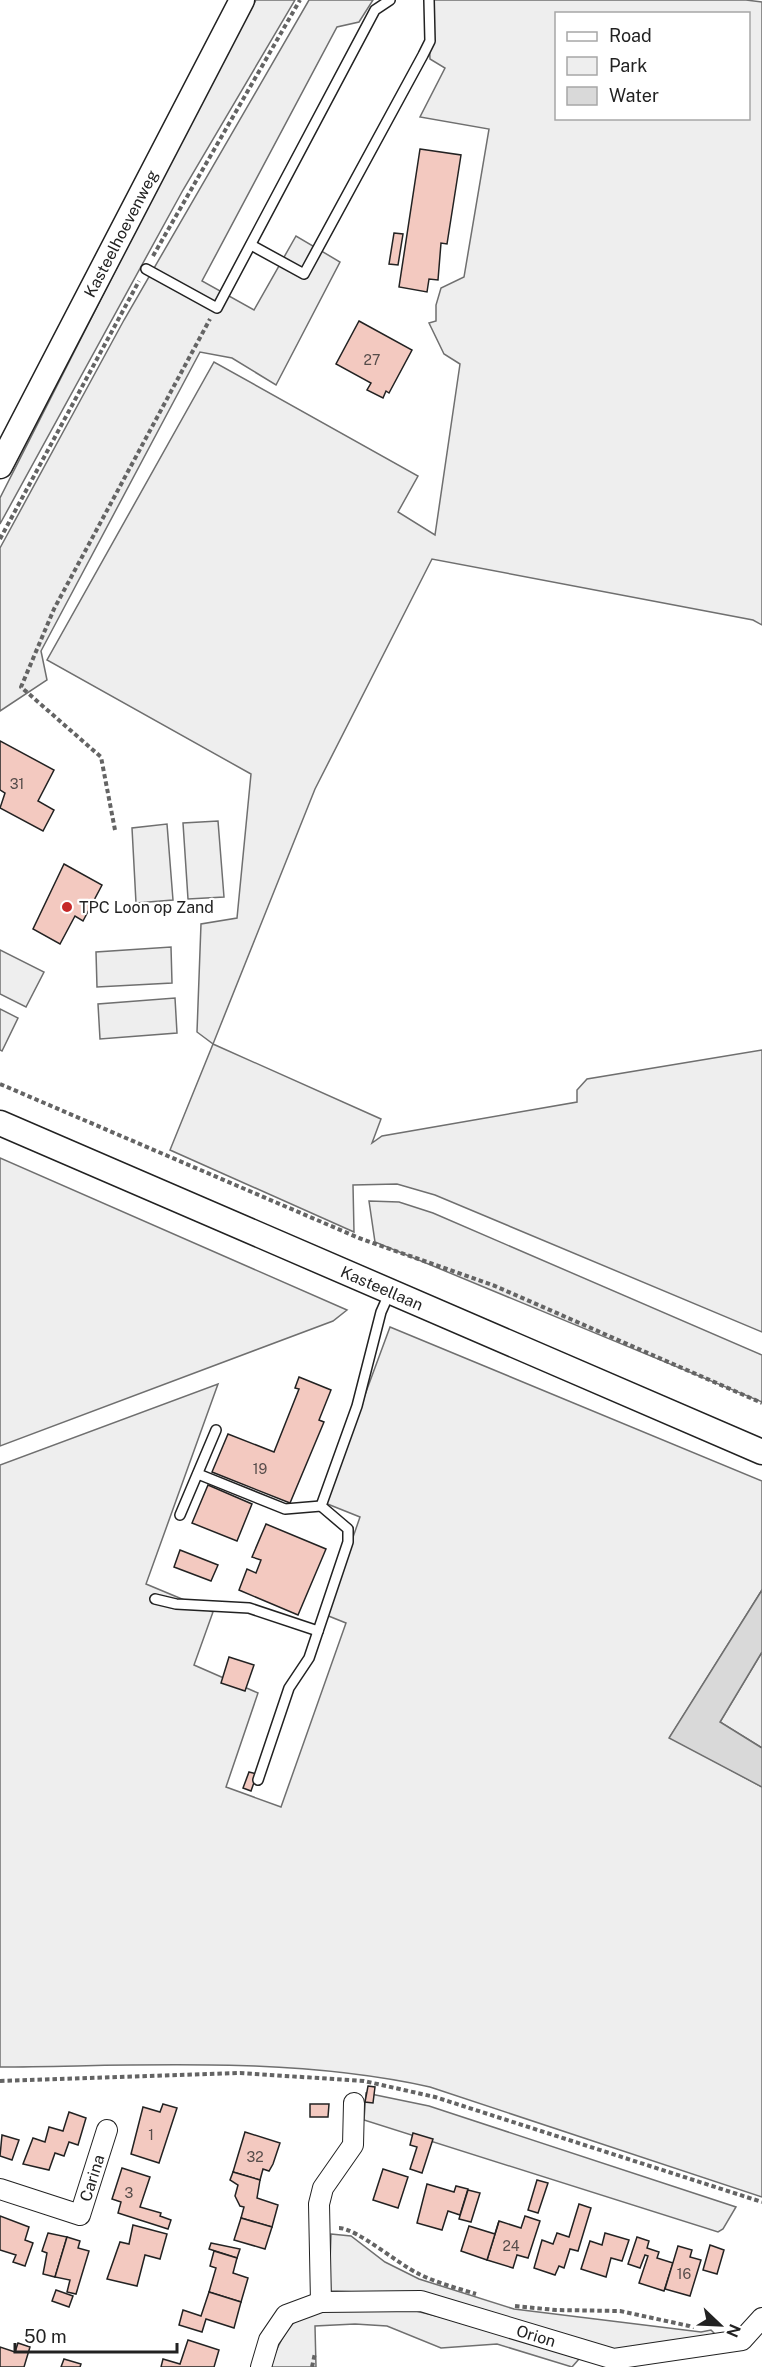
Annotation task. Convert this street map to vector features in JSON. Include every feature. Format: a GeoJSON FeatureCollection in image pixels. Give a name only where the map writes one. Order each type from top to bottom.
{"type":"FeatureCollection","features":[{"type":"Feature","properties":{"kind":"street","name":"Kasteelhoevenweg"},"geometry":{"type":"LineString","coordinates":[[0,466],[242,0]]}},
{"type":"Feature","properties":{"kind":"street","name":"Kasteellaan"},"geometry":{"type":"LineString","coordinates":[[0,1123],[762,1452]]}},
{"type":"Feature","properties":{"kind":"street"},"geometry":{"type":"LineString","coordinates":[[321,2302],[319,2204],[323,2188],[353,2145],[354,2103]]}},
{"type":"Feature","properties":{"kind":"street","name":"Carina"},"geometry":{"type":"LineString","coordinates":[[0,2189],[80,2215],[107,2130]]}},
{"type":"Feature","properties":{"kind":"street","name":"Orion"},"geometry":{"type":"LineString","coordinates":[[261,2367],[269,2340],[286,2315],[321,2302],[421,2301],[614,2359],[741,2340],[758,2330]]}},
{"type":"Feature","properties":{"kind":"lane"},"geometry":{"type":"LineString","coordinates":[[146,269],[217,308],[375,10],[390,0]]}},
{"type":"Feature","properties":{"kind":"lane"},"geometry":{"type":"LineString","coordinates":[[250,245],[304,274],[423,55],[429,41],[429,0]]}},
{"type":"Feature","properties":{"kind":"lane"},"geometry":{"type":"LineString","coordinates":[[321,1506],[357,1406],[381,1312],[390,1291]]}},
{"type":"Feature","properties":{"kind":"lane"},"geometry":{"type":"LineString","coordinates":[[180,1515],[216,1430]]}},
{"type":"Feature","properties":{"kind":"lane"},"geometry":{"type":"LineString","coordinates":[[198,1474],[285,1509],[321,1506],[348,1529],[348,1542],[309,1658],[289,1688],[258,1780]]}},
{"type":"Feature","properties":{"kind":"lane"},"geometry":{"type":"LineString","coordinates":[[155,1599],[177,1604],[249,1608],[318,1631]]}},
{"type":"Feature","properties":{"kind":"path"},"geometry":{"type":"LineString","coordinates":[[0,539],[146,269],[300,0]]}},
{"type":"Feature","properties":{"kind":"path"},"geometry":{"type":"LineString","coordinates":[[115,831],[101,756],[21,687],[54,609],[217,308]]}},
{"type":"Feature","properties":{"kind":"path"},"geometry":{"type":"LineString","coordinates":[[0,1084],[368,1242],[495,1286],[762,1403]]}},
{"type":"Feature","properties":{"kind":"path"},"geometry":{"type":"LineString","coordinates":[[0,2081],[240,2073],[364,2081],[435,2097],[762,2202]]}},
{"type":"Feature","properties":{"kind":"path"},"geometry":{"type":"LineString","coordinates":[[319,2228],[346,2228],[392,2259],[421,2275],[485,2297]]}},
{"type":"Feature","properties":{"kind":"path"},"geometry":{"type":"LineString","coordinates":[[507,2303],[556,2310],[620,2311],[691,2325],[698,2329]]}},
{"type":"Feature","properties":{"kind":"path"},"geometry":{"type":"LineString","coordinates":[[312,2367],[315,2354]]}},
{"type":"Feature","properties":{"kind":"green space"},"geometry":{"type":"Polygon","coordinates":[[[256,0],[295,0],[183,190],[0,524],[0,498],[205,94],[256,0]]]}},
{"type":"Feature","properties":{"kind":"green space"},"geometry":{"type":"Polygon","coordinates":[[[309,0],[373,0],[359,22],[337,27],[202,281],[254,310],[296,236],[340,262],[276,385],[232,358],[200,352],[41,651],[47,680],[0,711],[0,548],[124,320],[309,0]]]}},
{"type":"Feature","properties":{"kind":"green space"},"geometry":{"type":"Polygon","coordinates":[[[428,0],[746,0],[762,2],[762,625],[753,620],[432,559],[315,789],[213,1044],[197,1032],[201,924],[237,918],[251,774],[47,660],[214,362],[418,476],[398,512],[435,535],[460,364],[444,354],[429,323],[436,321],[436,305],[441,288],[464,277],[489,129],[420,117],[445,68],[430,59],[428,0]]]}},
{"type":"Feature","properties":{"kind":"green space"},"geometry":{"type":"Polygon","coordinates":[[[218,821],[224,897],[188,899],[183,823],[218,821]]]}},
{"type":"Feature","properties":{"kind":"green space"},"geometry":{"type":"Polygon","coordinates":[[[167,824],[173,900],[136,903],[132,828],[167,824]]]}},
{"type":"Feature","properties":{"kind":"green space"},"geometry":{"type":"Polygon","coordinates":[[[171,947],[172,983],[97,987],[96,952],[171,947]]]}},
{"type":"Feature","properties":{"kind":"green space"},"geometry":{"type":"Polygon","coordinates":[[[0,950],[44,972],[26,1007],[0,994],[0,950]]]}},
{"type":"Feature","properties":{"kind":"green space"},"geometry":{"type":"Polygon","coordinates":[[[175,998],[177,1033],[100,1039],[98,1004],[175,998]]]}},
{"type":"Feature","properties":{"kind":"green space"},"geometry":{"type":"Polygon","coordinates":[[[0,1009],[18,1018],[2,1051],[0,1050],[0,1009]]]}},
{"type":"Feature","properties":{"kind":"green space"},"geometry":{"type":"Polygon","coordinates":[[[213,1044],[381,1119],[372,1143],[382,1136],[577,1102],[577,1090],[587,1079],[762,1050],[762,1332],[435,1195],[397,1184],[353,1185],[354,1232],[170,1150],[213,1044]]]}},
{"type":"Feature","properties":{"kind":"green space"},"geometry":{"type":"Polygon","coordinates":[[[0,1158],[347,1310],[333,1321],[0,1446],[0,1158]]]}},
{"type":"Feature","properties":{"kind":"green space"},"geometry":{"type":"Polygon","coordinates":[[[369,1201],[399,1202],[433,1213],[762,1355],[762,1402],[375,1242],[369,1201]]]}},
{"type":"Feature","properties":{"kind":"green space"},"geometry":{"type":"Polygon","coordinates":[[[390,1327],[762,1481],[762,1590],[670,1737],[762,1787],[762,2197],[430,2087],[377,2077],[324,2071],[216,2065],[0,2067],[0,1465],[218,1384],[146,1584],[213,1612],[194,1665],[258,1693],[226,1787],[281,1807],[346,1623],[326,1615],[360,1517],[325,1503],[390,1327]]]}},
{"type":"Feature","properties":{"kind":"green space"},"geometry":{"type":"Polygon","coordinates":[[[762,1652],[762,1748],[720,1722],[762,1652]]]}},
{"type":"Feature","properties":{"kind":"green space"},"geometry":{"type":"Polygon","coordinates":[[[366,2093],[429,2106],[736,2207],[723,2229],[718,2232],[364,2120],[366,2093]]]}},
{"type":"Feature","properties":{"kind":"green space"},"geometry":{"type":"Polygon","coordinates":[[[331,2234],[351,2236],[385,2262],[419,2279],[514,2309],[701,2332],[711,2330],[718,2337],[624,2353],[420,2294],[329,2291],[331,2234]]]}},
{"type":"Feature","properties":{"kind":"green space"},"geometry":{"type":"Polygon","coordinates":[[[338,2310],[412,2310],[489,2329],[579,2359],[572,2367],[497,2344],[441,2348],[387,2326],[355,2324],[315,2326],[316,2367],[270,2367],[286,2332],[301,2317],[323,2311],[338,2310]]]}},
{"type":"Feature","properties":{"kind":"water"},"geometry":{"type":"Polygon","coordinates":[[[762,1590],[762,1652],[720,1722],[762,1748],[762,1787],[669,1738],[762,1590]]]}},
{"type":"Feature","properties":{"kind":"building"},"geometry":{"type":"Polygon","coordinates":[[[420,149],[461,155],[447,244],[441,243],[438,280],[429,279],[427,292],[399,287],[420,149]]]}},
{"type":"Feature","properties":{"kind":"building"},"geometry":{"type":"Polygon","coordinates":[[[394,233],[403,234],[398,265],[389,264],[394,233]]]}},
{"type":"Feature","properties":{"kind":"building"},"geometry":{"type":"Polygon","coordinates":[[[359,321],[412,350],[389,393],[386,391],[383,398],[367,390],[371,383],[336,364],[359,321]]]}},
{"type":"Feature","properties":{"kind":"building"},"geometry":{"type":"Polygon","coordinates":[[[0,741],[54,770],[38,801],[54,810],[43,831],[0,808],[5,793],[0,790],[0,741]]]}},
{"type":"Feature","properties":{"kind":"building"},"geometry":{"type":"Polygon","coordinates":[[[64,864],[102,885],[83,921],[75,916],[60,944],[33,929],[64,864]]]}},
{"type":"Feature","properties":{"kind":"building"},"geometry":{"type":"Polygon","coordinates":[[[299,1377],[331,1390],[319,1420],[324,1422],[290,1503],[212,1472],[228,1434],[274,1452],[299,1389],[295,1388],[299,1377]]]}},
{"type":"Feature","properties":{"kind":"building"},"geometry":{"type":"Polygon","coordinates":[[[208,1485],[252,1504],[237,1541],[192,1523],[208,1485]]]}},
{"type":"Feature","properties":{"kind":"building"},"geometry":{"type":"Polygon","coordinates":[[[266,1524],[326,1549],[298,1615],[239,1590],[247,1569],[256,1573],[261,1560],[252,1557],[266,1524]]]}},
{"type":"Feature","properties":{"kind":"building"},"geometry":{"type":"Polygon","coordinates":[[[180,1550],[218,1565],[211,1581],[174,1567],[180,1550]]]}},
{"type":"Feature","properties":{"kind":"building"},"geometry":{"type":"Polygon","coordinates":[[[229,1657],[254,1665],[245,1691],[221,1683],[229,1657]]]}},
{"type":"Feature","properties":{"kind":"building"},"geometry":{"type":"Polygon","coordinates":[[[249,1772],[257,1774],[251,1791],[243,1788],[249,1772]]]}},
{"type":"Feature","properties":{"kind":"building"},"geometry":{"type":"Polygon","coordinates":[[[368,2086],[375,2087],[373,2103],[365,2102],[368,2086]]]}},
{"type":"Feature","properties":{"kind":"building"},"geometry":{"type":"Polygon","coordinates":[[[163,2104],[177,2108],[159,2163],[131,2154],[143,2107],[160,2112],[163,2104]]]}},
{"type":"Feature","properties":{"kind":"building"},"geometry":{"type":"Polygon","coordinates":[[[310,2104],[329,2104],[328,2117],[310,2117],[310,2104]]]}},
{"type":"Feature","properties":{"kind":"building"},"geometry":{"type":"Polygon","coordinates":[[[69,2112],[86,2118],[78,2145],[69,2142],[64,2156],[55,2153],[49,2170],[23,2164],[33,2138],[45,2142],[49,2127],[63,2131],[69,2112]]]}},
{"type":"Feature","properties":{"kind":"building"},"geometry":{"type":"Polygon","coordinates":[[[245,2132],[280,2143],[273,2164],[269,2171],[263,2169],[260,2180],[233,2172],[245,2132]]]}},
{"type":"Feature","properties":{"kind":"building"},"geometry":{"type":"Polygon","coordinates":[[[413,2133],[433,2139],[422,2173],[410,2169],[417,2147],[410,2145],[413,2133]]]}},
{"type":"Feature","properties":{"kind":"building"},"geometry":{"type":"Polygon","coordinates":[[[2,2135],[19,2140],[12,2160],[0,2156],[2,2135]]]}},
{"type":"Feature","properties":{"kind":"building"},"geometry":{"type":"Polygon","coordinates":[[[122,2168],[150,2177],[140,2207],[161,2213],[160,2216],[171,2220],[168,2229],[118,2213],[121,2202],[112,2199],[122,2168]]]}},
{"type":"Feature","properties":{"kind":"building"},"geometry":{"type":"Polygon","coordinates":[[[383,2169],[408,2177],[398,2208],[373,2200],[383,2169]]]}},
{"type":"Feature","properties":{"kind":"building"},"geometry":{"type":"Polygon","coordinates":[[[233,2172],[260,2180],[257,2198],[278,2205],[272,2227],[241,2218],[244,2207],[240,2206],[235,2196],[238,2185],[230,2180],[233,2172]]]}},
{"type":"Feature","properties":{"kind":"building"},"geometry":{"type":"Polygon","coordinates":[[[537,2180],[548,2183],[538,2213],[528,2210],[537,2180]]]}},
{"type":"Feature","properties":{"kind":"building"},"geometry":{"type":"Polygon","coordinates":[[[427,2184],[454,2192],[456,2186],[468,2189],[460,2215],[448,2211],[442,2230],[417,2223],[427,2184]]]}},
{"type":"Feature","properties":{"kind":"building"},"geometry":{"type":"Polygon","coordinates":[[[468,2190],[480,2193],[471,2222],[459,2219],[468,2190]]]}},
{"type":"Feature","properties":{"kind":"building"},"geometry":{"type":"Polygon","coordinates":[[[579,2204],[591,2208],[578,2251],[570,2249],[564,2268],[559,2266],[555,2275],[534,2268],[542,2240],[553,2244],[557,2233],[569,2237],[579,2204]]]}},
{"type":"Feature","properties":{"kind":"building"},"geometry":{"type":"Polygon","coordinates":[[[0,2216],[29,2227],[25,2240],[33,2243],[25,2266],[13,2262],[16,2255],[0,2250],[0,2216]]]}},
{"type":"Feature","properties":{"kind":"building"},"geometry":{"type":"Polygon","coordinates":[[[525,2216],[540,2221],[528,2258],[517,2255],[513,2268],[487,2260],[499,2221],[521,2228],[525,2216]]]}},
{"type":"Feature","properties":{"kind":"building"},"geometry":{"type":"Polygon","coordinates":[[[241,2218],[272,2227],[265,2249],[234,2240],[241,2218]]]}},
{"type":"Feature","properties":{"kind":"building"},"geometry":{"type":"Polygon","coordinates":[[[133,2225],[167,2234],[160,2259],[145,2255],[137,2286],[107,2279],[120,2242],[129,2244],[133,2225]]]}},
{"type":"Feature","properties":{"kind":"building"},"geometry":{"type":"Polygon","coordinates":[[[469,2226],[495,2234],[487,2260],[461,2251],[469,2226]]]}},
{"type":"Feature","properties":{"kind":"building"},"geometry":{"type":"Polygon","coordinates":[[[48,2233],[67,2237],[55,2277],[43,2274],[47,2253],[42,2251],[48,2233]]]}},
{"type":"Feature","properties":{"kind":"building"},"geometry":{"type":"Polygon","coordinates":[[[605,2233],[629,2240],[622,2261],[611,2258],[606,2277],[581,2269],[590,2241],[602,2245],[605,2233]]]}},
{"type":"Feature","properties":{"kind":"building"},"geometry":{"type":"Polygon","coordinates":[[[67,2237],[80,2241],[78,2248],[89,2251],[76,2294],[67,2292],[70,2280],[55,2277],[67,2237]]]}},
{"type":"Feature","properties":{"kind":"building"},"geometry":{"type":"Polygon","coordinates":[[[637,2237],[649,2241],[647,2248],[659,2252],[657,2258],[673,2263],[664,2291],[639,2283],[648,2256],[645,2255],[640,2268],[628,2264],[637,2237]]]}},
{"type":"Feature","properties":{"kind":"building"},"geometry":{"type":"Polygon","coordinates":[[[211,2243],[240,2249],[237,2258],[209,2249],[211,2243]]]}},
{"type":"Feature","properties":{"kind":"building"},"geometry":{"type":"Polygon","coordinates":[[[710,2245],[724,2250],[717,2274],[703,2270],[710,2245]]]}},
{"type":"Feature","properties":{"kind":"building"},"geometry":{"type":"Polygon","coordinates":[[[678,2246],[692,2250],[690,2257],[701,2260],[690,2296],[665,2289],[678,2246]]]}},
{"type":"Feature","properties":{"kind":"building"},"geometry":{"type":"Polygon","coordinates":[[[214,2251],[237,2258],[233,2273],[248,2278],[241,2302],[209,2292],[216,2268],[210,2266],[214,2251]]]}},
{"type":"Feature","properties":{"kind":"building"},"geometry":{"type":"Polygon","coordinates":[[[56,2290],[73,2296],[69,2307],[52,2301],[56,2290]]]}},
{"type":"Feature","properties":{"kind":"building"},"geometry":{"type":"Polygon","coordinates":[[[209,2292],[241,2302],[234,2328],[206,2319],[202,2332],[179,2325],[183,2310],[201,2316],[209,2292]]]}},
{"type":"Feature","properties":{"kind":"building"},"geometry":{"type":"Polygon","coordinates":[[[188,2340],[219,2350],[214,2367],[161,2367],[163,2359],[180,2364],[188,2340]]]}},
{"type":"Feature","properties":{"kind":"building"},"geometry":{"type":"Polygon","coordinates":[[[18,2343],[30,2347],[24,2367],[0,2367],[0,2347],[15,2352],[18,2343]]]}},
{"type":"Feature","properties":{"kind":"building"},"geometry":{"type":"Polygon","coordinates":[[[64,2359],[81,2364],[80,2367],[61,2367],[64,2359]]]}},
{"type":"Feature","properties":{"kind":"place","name":"TPC Loon op Zand"},"geometry":{"type":"Point","coordinates":[67,907]}}]}
